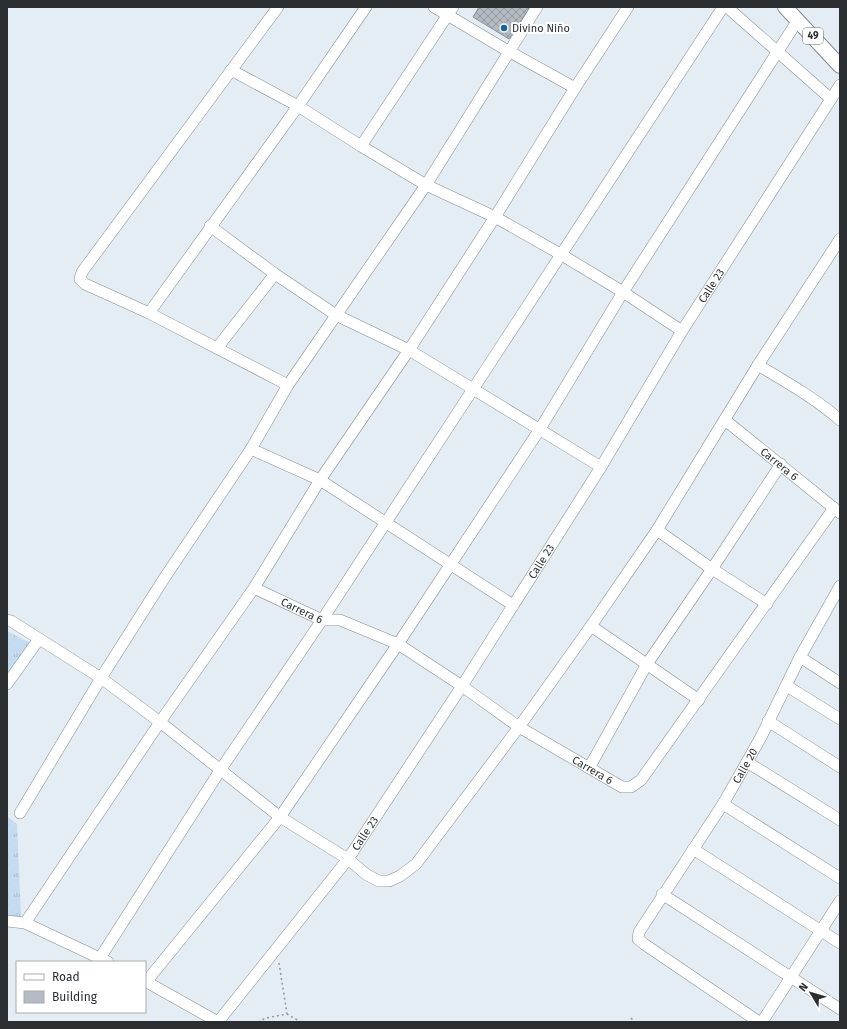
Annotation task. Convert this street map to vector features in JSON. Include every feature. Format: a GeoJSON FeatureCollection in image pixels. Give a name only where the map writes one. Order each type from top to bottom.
{"type":"FeatureCollection","features":[{"type":"Feature","properties":{"kind":"main road","name":"49"},"geometry":{"type":"LineString","coordinates":[[785,7],[840,66]]}},
{"type":"Feature","properties":{"kind":"street"},"geometry":{"type":"LineString","coordinates":[[278,7],[82,272],[80,279],[85,284],[149,313],[288,385]]}},
{"type":"Feature","properties":{"kind":"street"},"geometry":{"type":"LineString","coordinates":[[149,313],[210,226],[298,106],[366,7]]}},
{"type":"Feature","properties":{"kind":"street"},"geometry":{"type":"LineString","coordinates":[[434,7],[450,11],[508,52],[575,88]]}},
{"type":"Feature","properties":{"kind":"street"},"geometry":{"type":"LineString","coordinates":[[20,813],[101,678],[165,577],[251,449],[288,385],[426,185],[537,7]]}},
{"type":"Feature","properties":{"kind":"street"},"geometry":{"type":"LineString","coordinates":[[25,924],[160,722],[254,588],[320,480],[409,350],[628,7]]}},
{"type":"Feature","properties":{"kind":"street"},"geometry":{"type":"LineString","coordinates":[[7,921],[25,924],[104,960],[221,769],[386,523],[723,7]]}},
{"type":"Feature","properties":{"kind":"street"},"geometry":{"type":"LineString","coordinates":[[727,7],[778,50],[831,99]]}},
{"type":"Feature","properties":{"kind":"street"},"geometry":{"type":"LineString","coordinates":[[361,146],[450,11]]}},
{"type":"Feature","properties":{"kind":"street"},"geometry":{"type":"LineString","coordinates":[[218,1022],[146,981],[280,817],[398,644],[450,563],[540,429],[623,292],[798,20]]}},
{"type":"Feature","properties":{"kind":"street"},"geometry":{"type":"LineString","coordinates":[[231,70],[298,106],[426,185],[495,217],[562,255],[623,292],[682,332]]}},
{"type":"Feature","properties":{"kind":"street","name":"Calle 23"},"geometry":{"type":"LineString","coordinates":[[218,1022],[348,859],[462,686],[601,467],[682,332],[840,85]]}},
{"type":"Feature","properties":{"kind":"street"},"geometry":{"type":"LineString","coordinates":[[210,226],[275,274],[336,315],[409,350],[601,467]]}},
{"type":"Feature","properties":{"kind":"street"},"geometry":{"type":"LineString","coordinates":[[7,620],[11,621],[101,678],[221,769],[280,817],[348,859],[367,875],[379,881],[389,881],[400,876],[416,864],[519,727],[592,626],[657,530],[758,365],[840,239]]}},
{"type":"Feature","properties":{"kind":"street"},"geometry":{"type":"LineString","coordinates":[[217,348],[275,274]]}},
{"type":"Feature","properties":{"kind":"street"},"geometry":{"type":"LineString","coordinates":[[758,365],[826,408],[840,420]]}},
{"type":"Feature","properties":{"kind":"street","name":"Carrera 6"},"geometry":{"type":"LineString","coordinates":[[254,588],[322,620],[340,620],[398,644],[462,686],[519,727],[622,787],[631,787],[641,780],[767,604],[837,511],[781,464],[724,420]]}},
{"type":"Feature","properties":{"kind":"street"},"geometry":{"type":"LineString","coordinates":[[251,449],[320,480],[513,604]]}},
{"type":"Feature","properties":{"kind":"street"},"geometry":{"type":"LineString","coordinates":[[589,768],[647,664],[781,464]]}},
{"type":"Feature","properties":{"kind":"street"},"geometry":{"type":"LineString","coordinates":[[657,530],[712,569],[767,604]]}},
{"type":"Feature","properties":{"kind":"street","name":"Calle 20"},"geometry":{"type":"LineString","coordinates":[[759,1022],[644,944],[638,939],[639,932],[662,894],[694,850],[723,804],[761,737],[800,657],[840,586]]}},
{"type":"Feature","properties":{"kind":"street"},"geometry":{"type":"LineString","coordinates":[[592,626],[699,700]]}},
{"type":"Feature","properties":{"kind":"street"},"geometry":{"type":"LineString","coordinates":[[7,684],[40,639]]}},
{"type":"Feature","properties":{"kind":"street"},"geometry":{"type":"LineString","coordinates":[[800,657],[840,683]]}},
{"type":"Feature","properties":{"kind":"street"},"geometry":{"type":"LineString","coordinates":[[787,686],[840,719]]}},
{"type":"Feature","properties":{"kind":"street"},"geometry":{"type":"LineString","coordinates":[[768,721],[840,767]]}},
{"type":"Feature","properties":{"kind":"street"},"geometry":{"type":"LineString","coordinates":[[747,762],[840,820]]}},
{"type":"Feature","properties":{"kind":"street"},"geometry":{"type":"LineString","coordinates":[[723,804],[840,878]]}},
{"type":"Feature","properties":{"kind":"street"},"geometry":{"type":"LineString","coordinates":[[694,850],[840,943]]}},
{"type":"Feature","properties":{"kind":"street"},"geometry":{"type":"LineString","coordinates":[[662,894],[840,1009]]}},
{"type":"Feature","properties":{"kind":"street"},"geometry":{"type":"LineString","coordinates":[[762,1022],[840,901]]}},
{"type":"Feature","properties":{"kind":"path"},"geometry":{"type":"LineString","coordinates":[[277,949],[287,1014]]}},
{"type":"Feature","properties":{"kind":"path"},"geometry":{"type":"LineString","coordinates":[[258,1022],[266,1018],[287,1014],[301,1022]]}},
{"type":"Feature","properties":{"kind":"path"},"geometry":{"type":"LineString","coordinates":[[632,1022],[631,1018],[635,1022]]}},
{"type":"Feature","properties":{"kind":"green space"},"geometry":{"type":"Polygon","coordinates":[[[7,631],[32,644],[7,677],[7,631]]]}},
{"type":"Feature","properties":{"kind":"green space"},"geometry":{"type":"Polygon","coordinates":[[[7,816],[17,824],[21,917],[7,915],[7,816]]]}},
{"type":"Feature","properties":{"kind":"building","name":"Divino Niño"},"geometry":{"type":"Polygon","coordinates":[[[479,7],[530,7],[509,39],[473,17],[479,7]]]}},
{"type":"Feature","properties":{"kind":"place","name":"Divino Niño"},"geometry":{"type":"Point","coordinates":[504,28]}}]}
